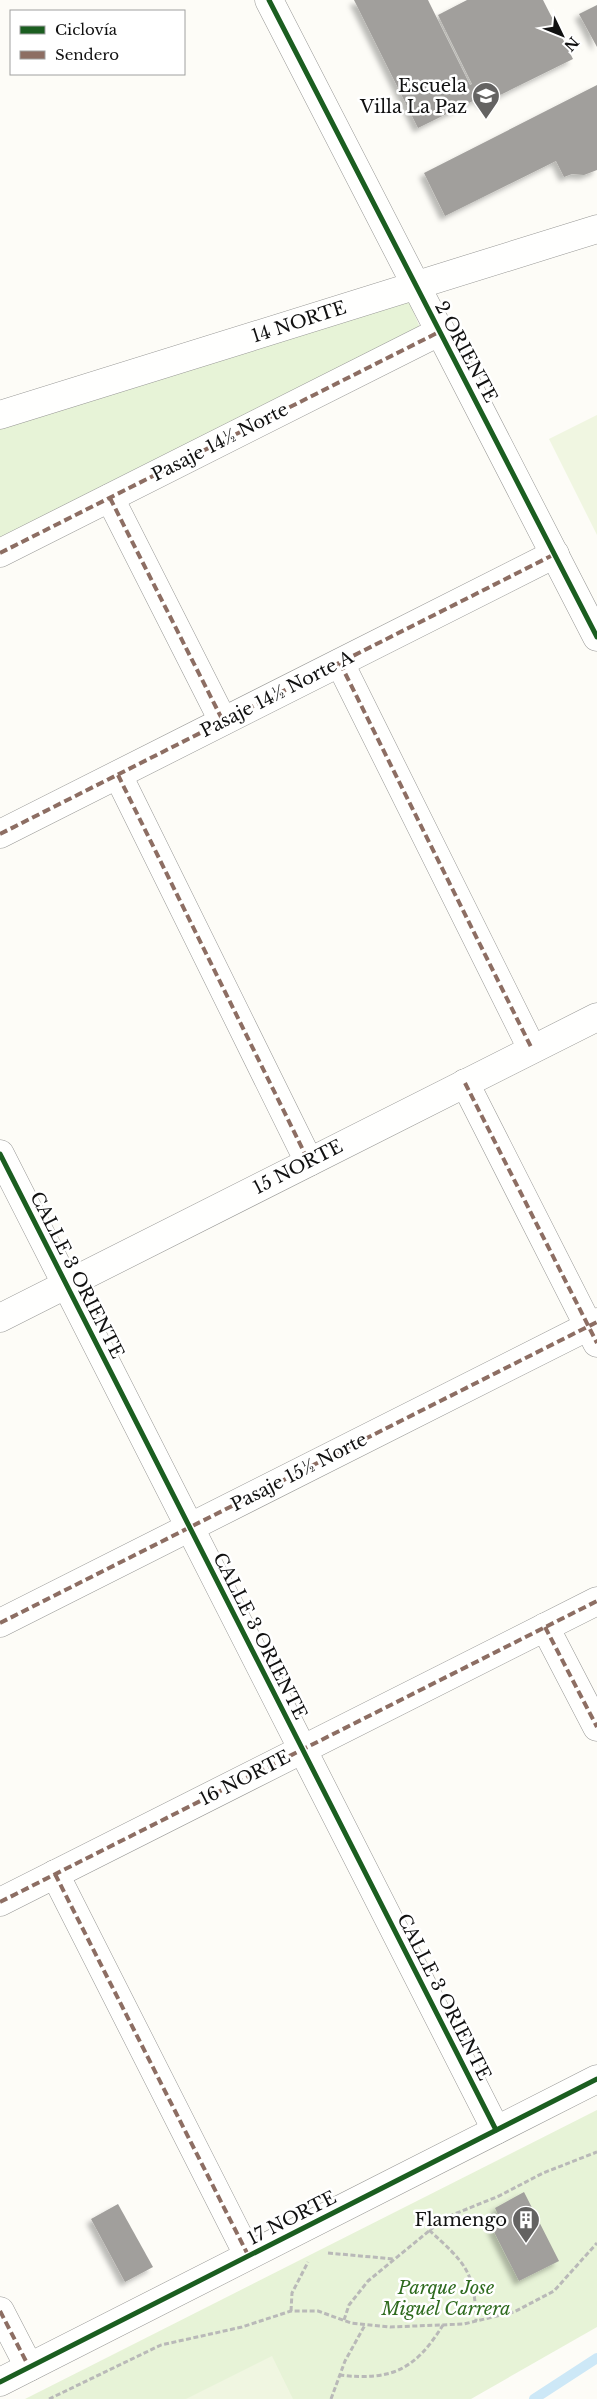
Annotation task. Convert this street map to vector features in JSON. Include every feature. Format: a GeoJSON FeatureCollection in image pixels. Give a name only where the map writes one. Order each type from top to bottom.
{"type":"FeatureCollection","features":[{"type":"Feature","properties":{"kind":"street","name":"2 ORIENTE"},"geometry":{"type":"LineString","coordinates":[[269,0],[414,285],[441,331],[597,636]]}},
{"type":"Feature","properties":{"kind":"street","name":"14 NORTE"},"geometry":{"type":"LineString","coordinates":[[0,415],[224,347],[414,285],[597,229]]}},
{"type":"Feature","properties":{"kind":"street","name":"Pasaje 14½ Norte"},"geometry":{"type":"LineString","coordinates":[[0,554],[441,331]]}},
{"type":"Feature","properties":{"kind":"street"},"geometry":{"type":"LineString","coordinates":[[110,498],[223,722]]}},
{"type":"Feature","properties":{"kind":"street","name":"Pasaje 14½ Norte A"},"geometry":{"type":"LineString","coordinates":[[0,834],[554,554]]}},
{"type":"Feature","properties":{"kind":"street"},"geometry":{"type":"LineString","coordinates":[[340,663],[532,1049]]}},
{"type":"Feature","properties":{"kind":"street"},"geometry":{"type":"LineString","coordinates":[[118,775],[309,1162]]}},
{"type":"Feature","properties":{"kind":"street","name":"15 NORTE"},"geometry":{"type":"LineString","coordinates":[[0,1318],[597,1016]]}},
{"type":"Feature","properties":{"kind":"street"},"geometry":{"type":"LineString","coordinates":[[465,1083],[594,1330]]}},
{"type":"Feature","properties":{"kind":"street","name":"CALLE 3 ORIENTE"},"geometry":{"type":"LineString","coordinates":[[0,1154],[496,2130]]}},
{"type":"Feature","properties":{"kind":"street","name":"Pasaje 15½ Norte"},"geometry":{"type":"LineString","coordinates":[[0,1623],[190,1527],[594,1330]]}},
{"type":"Feature","properties":{"kind":"street","name":"16 NORTE"},"geometry":{"type":"LineString","coordinates":[[0,1902],[597,1601]]}},
{"type":"Feature","properties":{"kind":"street"},"geometry":{"type":"LineString","coordinates":[[545,1627],[597,1727]]}},
{"type":"Feature","properties":{"kind":"street"},"geometry":{"type":"LineString","coordinates":[[55,1874],[248,2255]]}},
{"type":"Feature","properties":{"kind":"street","name":"17 NORTE"},"geometry":{"type":"LineString","coordinates":[[0,2382],[597,2079]]}},
{"type":"Feature","properties":{"kind":"street"},"geometry":{"type":"LineString","coordinates":[[0,2311],[29,2367]]}},
{"type":"Feature","properties":{"kind":"path"},"geometry":{"type":"LineString","coordinates":[[344,2320],[349,2305],[368,2281],[430,2230],[452,2215],[499,2196],[543,2173],[597,2152]]}},
{"type":"Feature","properties":{"kind":"path"},"geometry":{"type":"LineString","coordinates":[[301,2229],[314,2253]]}},
{"type":"Feature","properties":{"kind":"path"},"geometry":{"type":"LineString","coordinates":[[430,2230],[459,2258],[472,2278],[476,2299],[476,2321]]}},
{"type":"Feature","properties":{"kind":"path"},"geometry":{"type":"LineString","coordinates":[[50,2399],[161,2345],[242,2327],[292,2312],[318,2311],[365,2325],[390,2327],[443,2325],[476,2321],[514,2312],[554,2292],[597,2244]]}},
{"type":"Feature","properties":{"kind":"path"},"geometry":{"type":"LineString","coordinates":[[314,2253],[338,2252],[395,2259]]}},
{"type":"Feature","properties":{"kind":"path"},"geometry":{"type":"LineString","coordinates":[[292,2312],[292,2293],[314,2253]]}},
{"type":"Feature","properties":{"kind":"path"},"geometry":{"type":"LineString","coordinates":[[331,2399],[339,2375],[365,2325]]}},
{"type":"Feature","properties":{"kind":"path"},"geometry":{"type":"LineString","coordinates":[[339,2375],[362,2378],[389,2374],[414,2363],[428,2348],[443,2325]]}},
{"type":"Feature","properties":{"kind":"green space"},"geometry":{"type":"Polygon","coordinates":[[[408,299],[421,330],[0,546],[0,423],[408,299]]]}},
{"type":"Feature","properties":{"kind":"green space"},"geometry":{"type":"Polygon","coordinates":[[[597,415],[597,535],[549,439],[597,415]]]}},
{"type":"Feature","properties":{"kind":"green space","name":"Parque Jose Miguel Carrera"},"geometry":{"type":"Polygon","coordinates":[[[597,2110],[597,2327],[471,2399],[25,2399],[597,2110]]]}},
{"type":"Feature","properties":{"kind":"green space"},"geometry":{"type":"Polygon","coordinates":[[[272,2356],[293,2399],[186,2399],[272,2356]]]}},
{"type":"Feature","properties":{"kind":"building"},"geometry":{"type":"Polygon","coordinates":[[[354,0],[428,0],[470,85],[472,84],[438,15],[467,0],[543,0],[573,59],[482,104],[479,98],[418,128],[354,0]]]}},
{"type":"Feature","properties":{"kind":"building"},"geometry":{"type":"Polygon","coordinates":[[[597,5],[597,47],[579,14],[597,5]]]}},
{"type":"Feature","properties":{"kind":"building"},"geometry":{"type":"Polygon","coordinates":[[[597,85],[597,170],[584,175],[572,174],[564,177],[556,161],[445,216],[424,173],[597,85]]]}},
{"type":"Feature","properties":{"kind":"building","name":"Flamengo"},"geometry":{"type":"Polygon","coordinates":[[[524,2192],[559,2261],[519,2281],[492,2228],[502,2223],[495,2208],[524,2192]]]}},
{"type":"Feature","properties":{"kind":"building"},"geometry":{"type":"Polygon","coordinates":[[[118,2204],[153,2267],[125,2282],[91,2219],[118,2204]]]}},
{"type":"Feature","properties":{"kind":"waterway"},"geometry":{"type":"LineString","coordinates":[[534,2399],[597,2358]]}},
{"type":"Feature","properties":{"kind":"marked path"},"geometry":{"type":"LineString","coordinates":[[0,553],[441,331]]}},
{"type":"Feature","properties":{"kind":"marked path"},"geometry":{"type":"LineString","coordinates":[[110,498],[223,721]]}},
{"type":"Feature","properties":{"kind":"marked path"},"geometry":{"type":"LineString","coordinates":[[0,834],[555,554]]}},
{"type":"Feature","properties":{"kind":"marked path"},"geometry":{"type":"LineString","coordinates":[[340,663],[532,1049]]}},
{"type":"Feature","properties":{"kind":"marked path"},"geometry":{"type":"LineString","coordinates":[[118,775],[309,1162]]}},
{"type":"Feature","properties":{"kind":"marked path"},"geometry":{"type":"LineString","coordinates":[[465,1083],[597,1343]]}},
{"type":"Feature","properties":{"kind":"marked path"},"geometry":{"type":"LineString","coordinates":[[0,1623],[597,1322]]}},
{"type":"Feature","properties":{"kind":"marked path"},"geometry":{"type":"LineString","coordinates":[[0,1902],[597,1601]]}},
{"type":"Feature","properties":{"kind":"marked path"},"geometry":{"type":"LineString","coordinates":[[545,1627],[597,1727]]}},
{"type":"Feature","properties":{"kind":"marked path"},"geometry":{"type":"LineString","coordinates":[[55,1874],[248,2255]]}},
{"type":"Feature","properties":{"kind":"marked path"},"geometry":{"type":"LineString","coordinates":[[0,2311],[29,2367]]}},
{"type":"Feature","properties":{"kind":"cycle path"},"geometry":{"type":"LineString","coordinates":[[269,0],[597,637]]}},
{"type":"Feature","properties":{"kind":"cycle path"},"geometry":{"type":"LineString","coordinates":[[0,1154],[496,2130]]}},
{"type":"Feature","properties":{"kind":"cycle path"},"geometry":{"type":"LineString","coordinates":[[0,2382],[597,2079]]}},
{"type":"Feature","properties":{"kind":"place","name":"Escuela Villa La Paz"},"geometry":{"type":"Point","coordinates":[486,120]}},
{"type":"Feature","properties":{"kind":"place","name":"Flamengo"},"geometry":{"type":"Point","coordinates":[526,2244]}}]}
